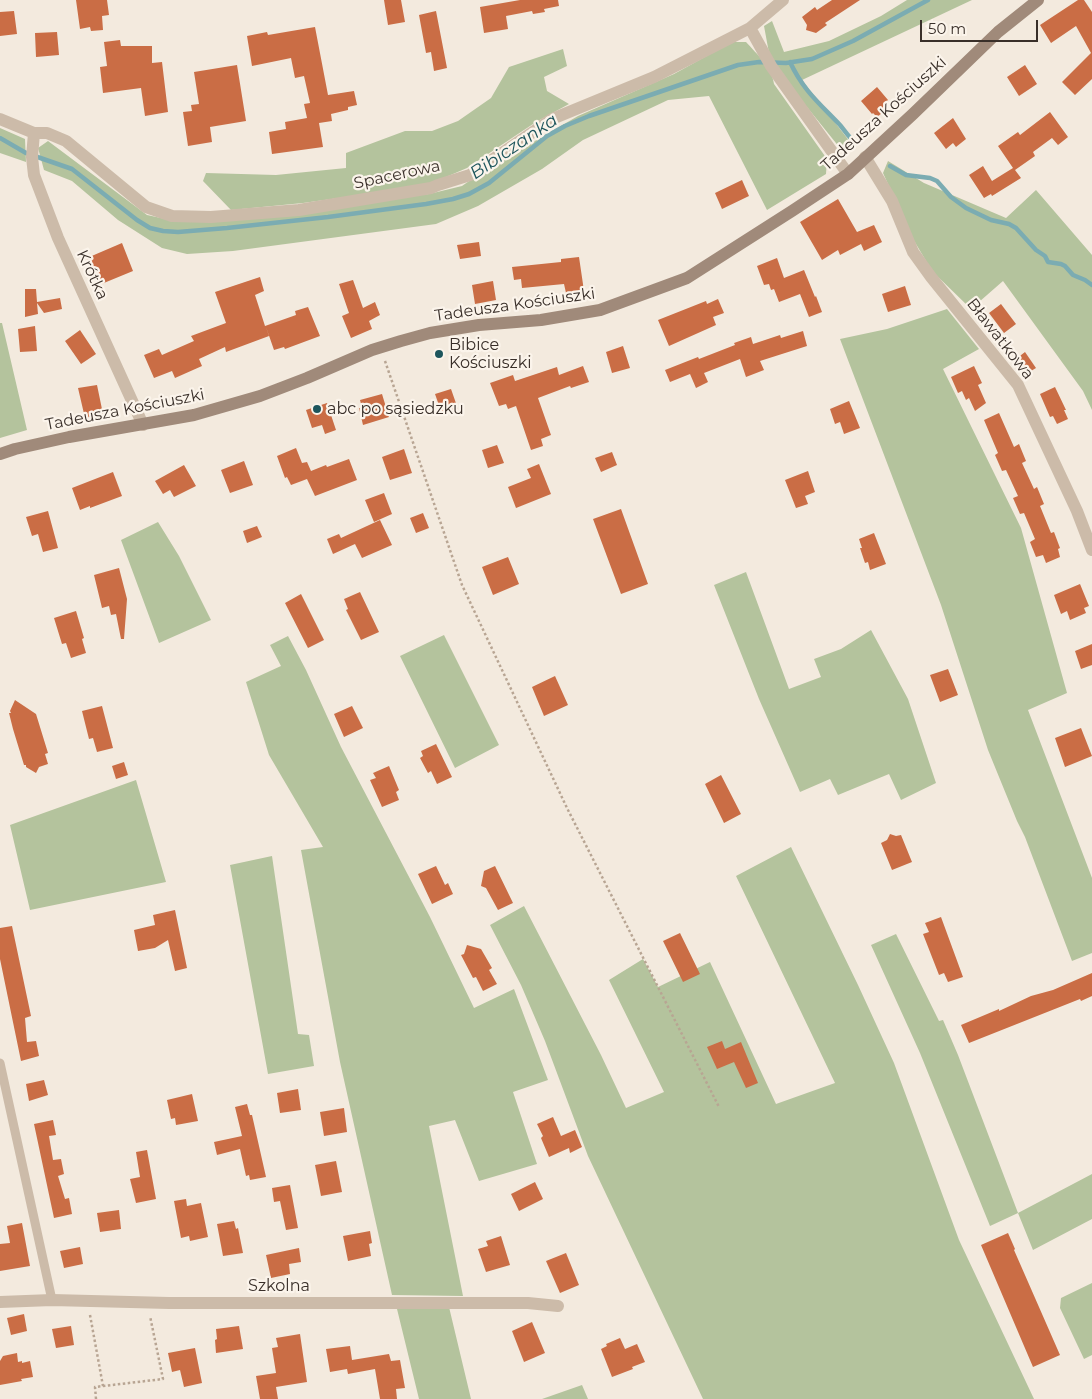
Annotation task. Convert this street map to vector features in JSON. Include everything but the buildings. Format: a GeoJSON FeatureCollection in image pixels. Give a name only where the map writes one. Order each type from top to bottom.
{"type":"FeatureCollection","features":[{"type":"Feature","properties":{"kind":"street","name":"Spacerowa"},"geometry":{"type":"LineString","coordinates":[[0,119],[34,133],[47,133],[66,141],[146,207],[172,216],[211,217],[299,210],[431,188],[438,184],[470,175],[552,120],[654,77],[750,28],[783,0]]}},
{"type":"Feature","properties":{"kind":"street","name":"Tadeusza Kościuszki"},"geometry":{"type":"LineString","coordinates":[[0,454],[69,437],[194,416],[254,398],[401,341],[442,331],[479,325],[540,320],[600,310],[687,278],[848,174],[998,32],[1038,0]]}},
{"type":"Feature","properties":{"kind":"street"},"geometry":{"type":"LineString","coordinates":[[750,28],[768,61],[848,174]]}},
{"type":"Feature","properties":{"kind":"street","name":"Krótka"},"geometry":{"type":"LineString","coordinates":[[34,133],[32,154],[34,175],[58,238],[144,425]]}},
{"type":"Feature","properties":{"kind":"street","name":"Bławatkowa"},"geometry":{"type":"LineString","coordinates":[[865,157],[892,201],[913,252],[1018,386],[1077,511],[1092,550]]}},
{"type":"Feature","properties":{"kind":"street","name":"Szkolna"},"geometry":{"type":"LineString","coordinates":[[0,1302],[52,1300],[528,1303],[558,1306]]}},
{"type":"Feature","properties":{"kind":"lane"},"geometry":{"type":"LineString","coordinates":[[0,1063],[52,1300]]}},
{"type":"Feature","properties":{"kind":"path"},"geometry":{"type":"LineString","coordinates":[[380,348],[462,585],[567,808],[719,1107]]}},
{"type":"Feature","properties":{"kind":"path"},"geometry":{"type":"LineString","coordinates":[[88,1301],[103,1386]]}},
{"type":"Feature","properties":{"kind":"path"},"geometry":{"type":"LineString","coordinates":[[96,1399],[95,1387],[163,1379],[147,1302]]}},
{"type":"Feature","properties":{"kind":"green space"},"geometry":{"type":"Polygon","coordinates":[[[907,0],[972,0],[802,80],[854,147],[844,153],[790,86],[769,53],[764,26],[772,21],[784,52],[829,41],[881,16],[907,0]]]}},
{"type":"Feature","properties":{"kind":"green space"},"geometry":{"type":"Polygon","coordinates":[[[732,42],[746,42],[763,61],[773,78],[774,84],[827,159],[826,174],[767,210],[709,96],[668,100],[583,140],[542,169],[478,206],[436,224],[233,251],[187,254],[162,248],[118,220],[72,181],[44,170],[38,148],[48,141],[147,215],[175,221],[429,194],[462,186],[485,170],[578,116],[674,74],[732,42]]]}},
{"type":"Feature","properties":{"kind":"green space"},"geometry":{"type":"Polygon","coordinates":[[[563,49],[567,66],[544,77],[547,91],[569,104],[536,122],[467,168],[425,186],[303,203],[231,210],[203,181],[206,173],[276,175],[346,168],[346,153],[405,131],[432,131],[458,121],[491,98],[509,67],[563,49]]]}},
{"type":"Feature","properties":{"kind":"green space"},"geometry":{"type":"Polygon","coordinates":[[[0,128],[25,139],[26,162],[0,153],[0,128]]]}},
{"type":"Feature","properties":{"kind":"green space"},"geometry":{"type":"Polygon","coordinates":[[[888,161],[924,183],[1006,218],[1036,190],[1092,255],[1092,410],[1083,391],[1003,281],[971,309],[932,271],[913,239],[883,173],[888,161]]]}},
{"type":"Feature","properties":{"kind":"green space"},"geometry":{"type":"Polygon","coordinates":[[[947,309],[979,349],[943,369],[1021,528],[1067,693],[1028,710],[1092,878],[1092,953],[1072,961],[1025,837],[988,750],[941,605],[840,339],[887,329],[947,309]]]}},
{"type":"Feature","properties":{"kind":"green space"},"geometry":{"type":"Polygon","coordinates":[[[0,323],[2,323],[27,430],[0,438],[0,323]]]}},
{"type":"Feature","properties":{"kind":"green space"},"geometry":{"type":"Polygon","coordinates":[[[158,522],[179,556],[211,620],[159,643],[121,540],[158,522]]]}},
{"type":"Feature","properties":{"kind":"green space"},"geometry":{"type":"Polygon","coordinates":[[[746,572],[789,689],[821,677],[814,659],[841,649],[871,630],[908,699],[936,783],[901,800],[889,774],[838,795],[830,779],[800,792],[759,699],[714,585],[746,572]]]}},
{"type":"Feature","properties":{"kind":"green space"},"geometry":{"type":"Polygon","coordinates":[[[444,635],[499,745],[455,768],[400,656],[444,635]]]}},
{"type":"Feature","properties":{"kind":"green space"},"geometry":{"type":"Polygon","coordinates":[[[288,636],[306,670],[341,747],[430,917],[474,1008],[514,989],[548,1080],[513,1092],[537,1164],[479,1181],[455,1120],[429,1126],[463,1296],[392,1295],[340,1062],[301,850],[323,847],[269,755],[246,682],[281,666],[270,645],[288,636]]]}},
{"type":"Feature","properties":{"kind":"green space"},"geometry":{"type":"Polygon","coordinates":[[[136,780],[166,882],[30,910],[10,825],[136,780]]]}},
{"type":"Feature","properties":{"kind":"green space"},"geometry":{"type":"Polygon","coordinates":[[[791,847],[894,1063],[959,1240],[1034,1399],[703,1399],[588,1156],[545,1041],[521,985],[490,925],[524,906],[601,1055],[626,1108],[664,1092],[609,980],[643,959],[658,987],[710,962],[776,1104],[835,1083],[736,876],[791,847]]]}},
{"type":"Feature","properties":{"kind":"green space"},"geometry":{"type":"Polygon","coordinates":[[[272,856],[298,1034],[309,1035],[314,1066],[268,1074],[230,865],[272,856]]]}},
{"type":"Feature","properties":{"kind":"green space"},"geometry":{"type":"Polygon","coordinates":[[[896,934],[939,1021],[943,1020],[1018,1213],[990,1226],[920,1053],[871,945],[896,934]]]}},
{"type":"Feature","properties":{"kind":"green space"},"geometry":{"type":"Polygon","coordinates":[[[1092,1174],[1092,1219],[1033,1250],[1018,1213],[1092,1174]]]}},
{"type":"Feature","properties":{"kind":"green space"},"geometry":{"type":"Polygon","coordinates":[[[1092,1283],[1092,1355],[1084,1359],[1060,1308],[1061,1298],[1092,1283]]]}},
{"type":"Feature","properties":{"kind":"green space"},"geometry":{"type":"Polygon","coordinates":[[[449,1307],[471,1399],[419,1399],[397,1309],[449,1307]]]}},
{"type":"Feature","properties":{"kind":"green space"},"geometry":{"type":"Polygon","coordinates":[[[582,1385],[588,1399],[542,1399],[582,1385]]]}},
{"type":"Feature","properties":{"kind":"waterway","name":"Bibiczanka"},"geometry":{"type":"LineString","coordinates":[[0,138],[26,153],[72,169],[137,220],[150,228],[163,231],[178,232],[227,228],[426,204],[469,194],[489,183],[547,136],[589,116],[738,65],[759,62],[786,63],[812,59],[853,41],[928,0]]}},
{"type":"Feature","properties":{"kind":"waterway"},"geometry":{"type":"LineString","coordinates":[[790,62],[795,72],[818,103],[856,143]]}},
{"type":"Feature","properties":{"kind":"waterway"},"geometry":{"type":"LineString","coordinates":[[890,166],[906,175],[930,178],[937,181],[951,197],[966,208],[991,220],[1009,224],[1016,228],[1036,250],[1045,256],[1048,262],[1065,266],[1073,275],[1092,285]]}},
{"type":"Feature","properties":{"kind":"place","name":"Bibice Kościuszki"},"geometry":{"type":"Point","coordinates":[439,354]}},
{"type":"Feature","properties":{"kind":"place","name":"abc po sąsiedzku"},"geometry":{"type":"Point","coordinates":[317,409]}}]}
